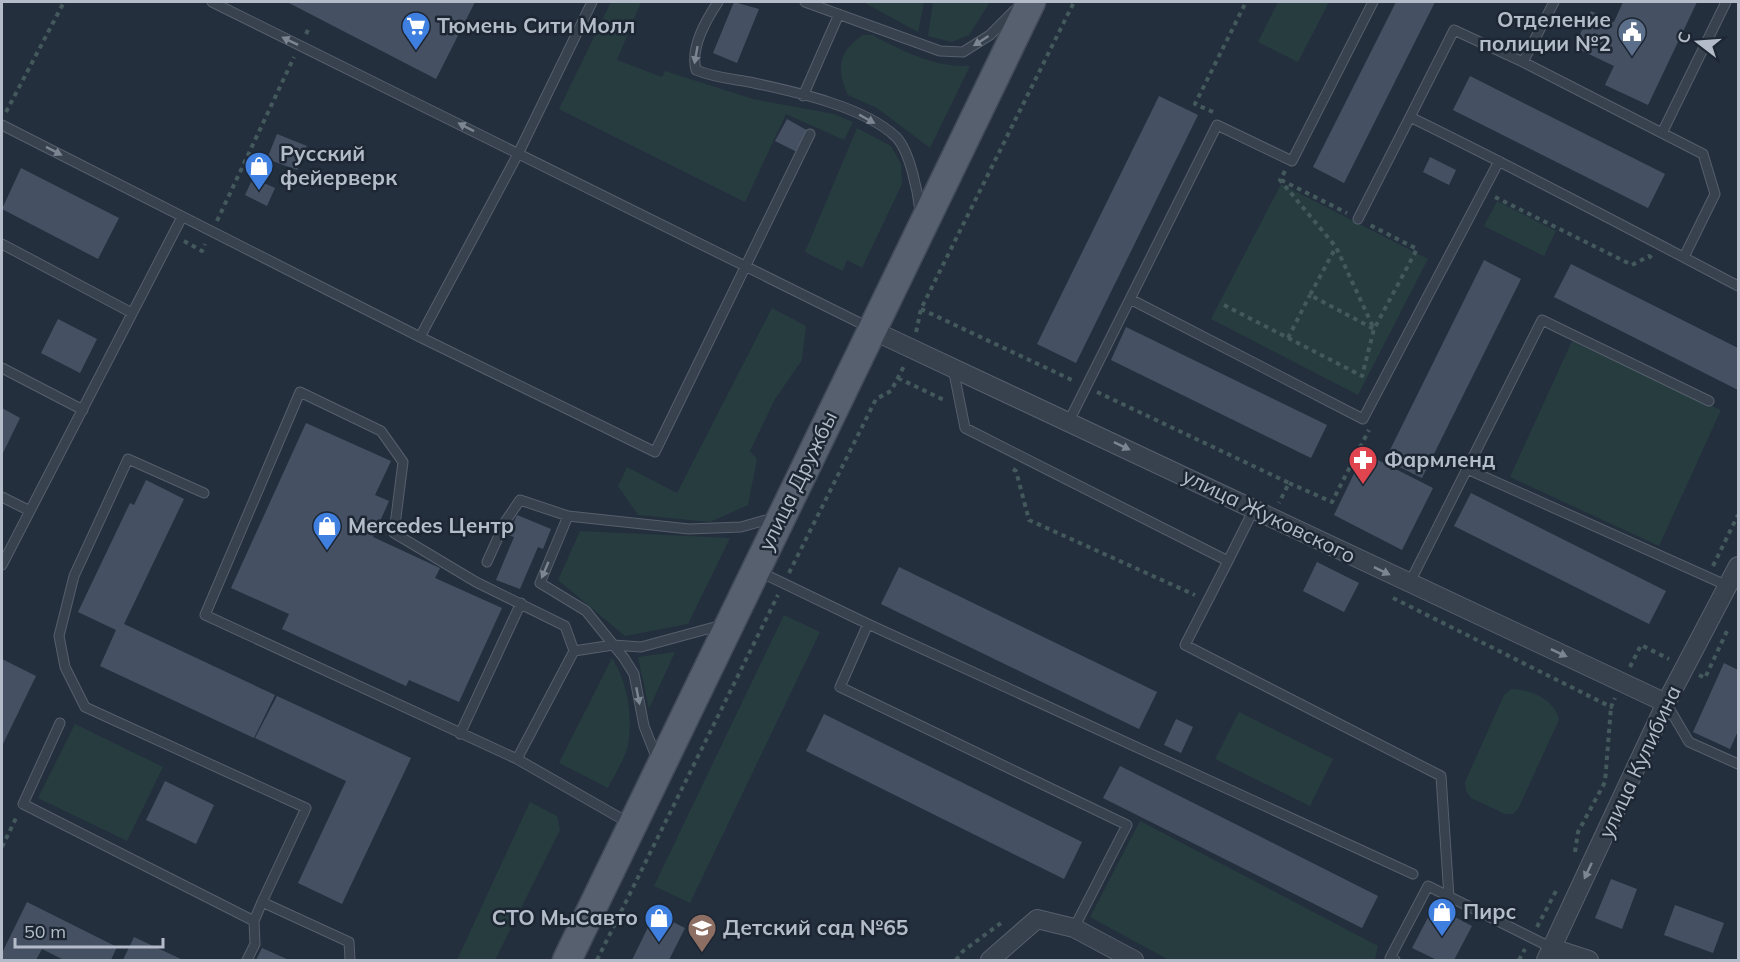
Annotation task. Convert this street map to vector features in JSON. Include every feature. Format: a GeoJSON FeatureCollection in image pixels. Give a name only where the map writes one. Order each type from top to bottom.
{"type":"FeatureCollection","features":[{"type":"Feature","properties":{"kind":"main road","name":"улица Дружбы"},"geometry":{"type":"LineString","coordinates":[[567,960],[1031,2]]}},
{"type":"Feature","properties":{"kind":"street","name":"улица Жуковского"},"geometry":{"type":"LineString","coordinates":[[872,330],[1666,703]]}},
{"type":"Feature","properties":{"kind":"street","name":"улица Кулибина"},"geometry":{"type":"LineString","coordinates":[[1549,954],[1666,703],[1738,566]]}},
{"type":"Feature","properties":{"kind":"street"},"geometry":{"type":"LineString","coordinates":[[990,960],[1036,919],[1074,928],[1134,960]]}},
{"type":"Feature","properties":{"kind":"street"},"geometry":{"type":"LineString","coordinates":[[1549,954],[1589,960]]}},
{"type":"Feature","properties":{"kind":"lane"},"geometry":{"type":"LineString","coordinates":[[212,2],[872,330]]}},
{"type":"Feature","properties":{"kind":"lane"},"geometry":{"type":"LineString","coordinates":[[420,337],[518,154],[592,2]]}},
{"type":"Feature","properties":{"kind":"lane"},"geometry":{"type":"LineString","coordinates":[[718,2],[705,22],[693,60],[696,70],[711,76],[754,83],[803,96],[854,112],[897,138],[909,165],[918,196],[922,227]]}},
{"type":"Feature","properties":{"kind":"lane"},"geometry":{"type":"LineString","coordinates":[[805,2],[940,51],[963,52],[990,35],[1023,2]]}},
{"type":"Feature","properties":{"kind":"lane"},"geometry":{"type":"LineString","coordinates":[[1069,421],[1217,125],[1292,160],[1373,2]]}},
{"type":"Feature","properties":{"kind":"lane"},"geometry":{"type":"LineString","coordinates":[[1523,62],[1554,2]]}},
{"type":"Feature","properties":{"kind":"lane"},"geometry":{"type":"LineString","coordinates":[[1662,133],[1726,2]]}},
{"type":"Feature","properties":{"kind":"lane"},"geometry":{"type":"LineString","coordinates":[[803,96],[839,14]]}},
{"type":"Feature","properties":{"kind":"lane"},"geometry":{"type":"LineString","coordinates":[[1358,219],[1454,30],[1523,62],[1703,154],[1715,194],[1684,258]]}},
{"type":"Feature","properties":{"kind":"lane"},"geometry":{"type":"LineString","coordinates":[[1410,117],[1499,160],[1738,286]]}},
{"type":"Feature","properties":{"kind":"lane"},"geometry":{"type":"LineString","coordinates":[[2,123],[420,337],[655,452],[810,135]]}},
{"type":"Feature","properties":{"kind":"lane"},"geometry":{"type":"LineString","coordinates":[[1130,299],[1363,419],[1499,160]]}},
{"type":"Feature","properties":{"kind":"lane"},"geometry":{"type":"LineString","coordinates":[[2,565],[28,510],[83,410],[182,217]]}},
{"type":"Feature","properties":{"kind":"lane"},"geometry":{"type":"LineString","coordinates":[[2,244],[132,313]]}},
{"type":"Feature","properties":{"kind":"lane"},"geometry":{"type":"LineString","coordinates":[[1409,584],[1542,320],[1709,401]]}},
{"type":"Feature","properties":{"kind":"lane"},"geometry":{"type":"LineString","coordinates":[[2,368],[83,410]]}},
{"type":"Feature","properties":{"kind":"lane"},"geometry":{"type":"LineString","coordinates":[[953,368],[965,428],[1228,561]]}},
{"type":"Feature","properties":{"kind":"lane"},"geometry":{"type":"LineString","coordinates":[[517,759],[574,651],[565,626],[476,582],[394,533],[403,462],[381,430],[300,392],[205,615],[517,759],[632,825]]}},
{"type":"Feature","properties":{"kind":"lane"},"geometry":{"type":"LineString","coordinates":[[204,493],[128,459],[74,576],[59,636],[65,667],[85,707],[306,808],[254,921],[255,944],[248,960]]}},
{"type":"Feature","properties":{"kind":"lane"},"geometry":{"type":"LineString","coordinates":[[1467,469],[1728,586]]}},
{"type":"Feature","properties":{"kind":"lane"},"geometry":{"type":"LineString","coordinates":[[2,496],[28,510]]}},
{"type":"Feature","properties":{"kind":"lane"},"geometry":{"type":"LineString","coordinates":[[487,562],[505,522],[520,500],[568,516],[689,529],[741,527],[782,516]]}},
{"type":"Feature","properties":{"kind":"lane"},"geometry":{"type":"LineString","coordinates":[[1254,509],[1185,645],[1441,776],[1449,897]]}},
{"type":"Feature","properties":{"kind":"lane"},"geometry":{"type":"LineString","coordinates":[[568,516],[540,583],[586,611],[634,674],[644,726],[660,766]]}},
{"type":"Feature","properties":{"kind":"lane"},"geometry":{"type":"LineString","coordinates":[[755,570],[1413,874]]}},
{"type":"Feature","properties":{"kind":"lane"},"geometry":{"type":"LineString","coordinates":[[460,734],[521,603]]}},
{"type":"Feature","properties":{"kind":"lane"},"geometry":{"type":"LineString","coordinates":[[574,651],[613,645],[641,647],[730,622]]}},
{"type":"Feature","properties":{"kind":"lane"},"geometry":{"type":"LineString","coordinates":[[868,624],[840,687],[1127,825],[1074,928]]}},
{"type":"Feature","properties":{"kind":"lane"},"geometry":{"type":"LineString","coordinates":[[1666,703],[1689,742],[1738,764]]}},
{"type":"Feature","properties":{"kind":"lane"},"geometry":{"type":"LineString","coordinates":[[60,723],[23,804],[254,921]]}},
{"type":"Feature","properties":{"kind":"lane"},"geometry":{"type":"LineString","coordinates":[[1395,960],[1390,958],[1428,886],[1531,938],[1549,954]]}},
{"type":"Feature","properties":{"kind":"lane"},"geometry":{"type":"LineString","coordinates":[[262,902],[349,942],[350,960]]}},
{"type":"Feature","properties":{"kind":"path"},"geometry":{"type":"LineString","coordinates":[[2,123],[64,2]]}},
{"type":"Feature","properties":{"kind":"path"},"geometry":{"type":"LineString","coordinates":[[597,960],[876,399],[891,391],[898,378],[912,349],[921,309],[1074,2]]}},
{"type":"Feature","properties":{"kind":"path"},"geometry":{"type":"LineString","coordinates":[[173,235],[202,251],[310,26]]}},
{"type":"Feature","properties":{"kind":"path"},"geometry":{"type":"LineString","coordinates":[[1224,305],[1362,376],[1374,329],[1417,249],[1280,180]]}},
{"type":"Feature","properties":{"kind":"path"},"geometry":{"type":"LineString","coordinates":[[1492,195],[1632,265],[1649,256],[1659,261]]}},
{"type":"Feature","properties":{"kind":"path"},"geometry":{"type":"LineString","coordinates":[[1288,338],[1336,247],[1374,329]]}},
{"type":"Feature","properties":{"kind":"path"},"geometry":{"type":"LineString","coordinates":[[1310,295],[1374,329]]}},
{"type":"Feature","properties":{"kind":"path"},"geometry":{"type":"LineString","coordinates":[[921,309],[1332,502],[1370,428]]}},
{"type":"Feature","properties":{"kind":"path"},"geometry":{"type":"LineString","coordinates":[[898,378],[946,401],[949,411]]}},
{"type":"Feature","properties":{"kind":"path"},"geometry":{"type":"LineString","coordinates":[[1006,466],[1016,471],[1029,520],[1208,601]]}},
{"type":"Feature","properties":{"kind":"path"},"geometry":{"type":"LineString","coordinates":[[1272,518],[1289,483]]}},
{"type":"Feature","properties":{"kind":"path"},"geometry":{"type":"LineString","coordinates":[[1708,577],[1738,515]]}},
{"type":"Feature","properties":{"kind":"path"},"geometry":{"type":"LineString","coordinates":[[1389,596],[1611,707]]}},
{"type":"Feature","properties":{"kind":"path"},"geometry":{"type":"LineString","coordinates":[[1575,854],[1578,832],[1605,782],[1611,707],[1641,645],[1705,678],[1729,627]]}},
{"type":"Feature","properties":{"kind":"path"},"geometry":{"type":"LineString","coordinates":[[2,847],[23,804]]}},
{"type":"Feature","properties":{"kind":"path"},"geometry":{"type":"LineString","coordinates":[[1520,960],[1558,885]]}},
{"type":"Feature","properties":{"kind":"path"},"geometry":{"type":"LineString","coordinates":[[956,960],[963,951],[1005,920]]}},
{"type":"Feature","properties":{"kind":"green space"},"geometry":{"type":"Polygon","coordinates":[[[611,2],[641,2],[617,60],[662,77],[665,71],[753,99],[834,114],[853,122],[844,140],[786,114],[745,202],[559,109],[611,2]]]}},
{"type":"Feature","properties":{"kind":"green space"},"geometry":{"type":"Polygon","coordinates":[[[863,2],[924,2],[918,32],[863,2]]]}},
{"type":"Feature","properties":{"kind":"green space"},"geometry":{"type":"Polygon","coordinates":[[[933,2],[990,2],[969,35],[952,42],[928,36],[933,2]]]}},
{"type":"Feature","properties":{"kind":"green space"},"geometry":{"type":"Polygon","coordinates":[[[1278,2],[1329,2],[1298,62],[1258,42],[1278,2]]]}},
{"type":"Feature","properties":{"kind":"green space"},"geometry":{"type":"Polygon","coordinates":[[[863,35],[872,35],[908,53],[931,61],[970,66],[930,148],[877,108],[848,95],[841,69],[844,54],[863,35]]]}},
{"type":"Feature","properties":{"kind":"green space"},"geometry":{"type":"Polygon","coordinates":[[[857,128],[891,146],[901,164],[902,184],[862,268],[847,260],[843,271],[805,252],[857,128]]]}},
{"type":"Feature","properties":{"kind":"green space"},"geometry":{"type":"Polygon","coordinates":[[[1281,184],[1428,259],[1358,395],[1211,319],[1281,184]]]}},
{"type":"Feature","properties":{"kind":"green space"},"geometry":{"type":"Polygon","coordinates":[[[1497,201],[1556,231],[1544,256],[1484,226],[1497,201]]]}},
{"type":"Feature","properties":{"kind":"green space"},"geometry":{"type":"Polygon","coordinates":[[[772,308],[806,326],[802,360],[775,399],[750,451],[757,459],[748,505],[710,522],[638,515],[618,486],[627,467],[677,493],[772,308]]]}},
{"type":"Feature","properties":{"kind":"green space"},"geometry":{"type":"Polygon","coordinates":[[[1572,341],[1721,410],[1659,546],[1510,477],[1572,341]]]}},
{"type":"Feature","properties":{"kind":"green space"},"geometry":{"type":"Polygon","coordinates":[[[580,531],[730,538],[688,624],[625,636],[558,580],[580,531]]]}},
{"type":"Feature","properties":{"kind":"green space"},"geometry":{"type":"Polygon","coordinates":[[[784,615],[820,632],[690,903],[654,886],[784,615]]]}},
{"type":"Feature","properties":{"kind":"green space"},"geometry":{"type":"Polygon","coordinates":[[[675,652],[649,709],[638,657],[675,652]]]}},
{"type":"Feature","properties":{"kind":"green space"},"geometry":{"type":"Polygon","coordinates":[[[612,658],[622,678],[628,700],[630,723],[627,750],[608,788],[559,763],[612,658]]]}},
{"type":"Feature","properties":{"kind":"green space"},"geometry":{"type":"Polygon","coordinates":[[[1511,689],[1526,691],[1548,701],[1559,720],[1518,809],[1513,814],[1505,814],[1471,798],[1466,791],[1465,782],[1504,695],[1511,689]]]}},
{"type":"Feature","properties":{"kind":"green space"},"geometry":{"type":"Polygon","coordinates":[[[1239,712],[1333,759],[1310,806],[1215,759],[1239,712]]]}},
{"type":"Feature","properties":{"kind":"green space"},"geometry":{"type":"Polygon","coordinates":[[[75,724],[163,767],[127,841],[38,798],[75,724]]]}},
{"type":"Feature","properties":{"kind":"green space"},"geometry":{"type":"Polygon","coordinates":[[[530,802],[557,816],[560,830],[495,960],[457,960],[530,802]]]}},
{"type":"Feature","properties":{"kind":"green space"},"geometry":{"type":"Polygon","coordinates":[[[1140,821],[1378,946],[1375,960],[1169,960],[1090,917],[1140,821]]]}},
{"type":"Feature","properties":{"kind":"building","name":"Тюмень Сити Молл"},"geometry":{"type":"Polygon","coordinates":[[[287,2],[475,2],[436,79],[287,2]]]}},
{"type":"Feature","properties":{"kind":"building"},"geometry":{"type":"Polygon","coordinates":[[[734,2],[759,9],[737,63],[713,53],[734,2]]]}},
{"type":"Feature","properties":{"kind":"building"},"geometry":{"type":"Polygon","coordinates":[[[1396,2],[1435,2],[1344,183],[1313,167],[1396,2]]]}},
{"type":"Feature","properties":{"kind":"building","name":"Отделение полиции №2"},"geometry":{"type":"Polygon","coordinates":[[[1623,2],[1697,2],[1648,105],[1605,85],[1614,66],[1574,47],[1591,11],[1614,22],[1623,2]]]}},
{"type":"Feature","properties":{"kind":"building"},"geometry":{"type":"Polygon","coordinates":[[[1470,76],[1665,174],[1648,208],[1453,110],[1470,76]]]}},
{"type":"Feature","properties":{"kind":"building"},"geometry":{"type":"Polygon","coordinates":[[[1159,96],[1198,115],[1076,363],[1037,344],[1159,96]]]}},
{"type":"Feature","properties":{"kind":"building"},"geometry":{"type":"Polygon","coordinates":[[[787,119],[810,132],[799,153],[775,141],[787,119]]]}},
{"type":"Feature","properties":{"kind":"building"},"geometry":{"type":"Polygon","coordinates":[[[277,134],[307,146],[297,170],[267,159],[277,134]]]}},
{"type":"Feature","properties":{"kind":"building"},"geometry":{"type":"Polygon","coordinates":[[[1430,157],[1456,170],[1449,185],[1423,172],[1430,157]]]}},
{"type":"Feature","properties":{"kind":"building"},"geometry":{"type":"Polygon","coordinates":[[[21,168],[119,218],[98,259],[2,209],[21,168]]]}},
{"type":"Feature","properties":{"kind":"building"},"geometry":{"type":"Polygon","coordinates":[[[253,178],[275,188],[267,206],[245,195],[253,178]]]}},
{"type":"Feature","properties":{"kind":"building"},"geometry":{"type":"Polygon","coordinates":[[[1484,260],[1521,279],[1422,478],[1385,460],[1484,260]]]}},
{"type":"Feature","properties":{"kind":"building"},"geometry":{"type":"Polygon","coordinates":[[[1571,264],[1738,348],[1738,390],[1554,297],[1571,264]]]}},
{"type":"Feature","properties":{"kind":"building"},"geometry":{"type":"Polygon","coordinates":[[[58,319],[97,339],[80,373],[41,353],[58,319]]]}},
{"type":"Feature","properties":{"kind":"building"},"geometry":{"type":"Polygon","coordinates":[[[1126,327],[1327,425],[1311,458],[1111,360],[1126,327]]]}},
{"type":"Feature","properties":{"kind":"building"},"geometry":{"type":"Polygon","coordinates":[[[2,408],[20,418],[2,455],[2,408]]]}},
{"type":"Feature","properties":{"kind":"building","name":"Mercedes Центр"},"geometry":{"type":"Polygon","coordinates":[[[306,423],[391,461],[375,495],[389,501],[373,537],[440,568],[435,578],[502,608],[459,702],[409,680],[406,686],[282,629],[289,614],[231,588],[306,423]]]}},
{"type":"Feature","properties":{"kind":"building"},"geometry":{"type":"Polygon","coordinates":[[[1364,453],[1433,488],[1402,550],[1334,515],[1364,453]]]}},
{"type":"Feature","properties":{"kind":"building"},"geometry":{"type":"Polygon","coordinates":[[[146,480],[184,499],[124,624],[275,695],[254,738],[100,666],[116,630],[78,612],[130,503],[134,505],[146,480]]]}},
{"type":"Feature","properties":{"kind":"building"},"geometry":{"type":"Polygon","coordinates":[[[1471,493],[1666,591],[1649,624],[1454,526],[1471,493]]]}},
{"type":"Feature","properties":{"kind":"building"},"geometry":{"type":"Polygon","coordinates":[[[517,515],[551,529],[543,549],[538,547],[520,589],[496,580],[514,537],[508,535],[517,515]]]}},
{"type":"Feature","properties":{"kind":"building"},"geometry":{"type":"Polygon","coordinates":[[[1317,562],[1359,583],[1344,612],[1303,591],[1317,562]]]}},
{"type":"Feature","properties":{"kind":"building"},"geometry":{"type":"Polygon","coordinates":[[[899,567],[1157,692],[1139,729],[881,604],[899,567]]]}},
{"type":"Feature","properties":{"kind":"building"},"geometry":{"type":"Polygon","coordinates":[[[2,659],[36,676],[2,746],[2,659]]]}},
{"type":"Feature","properties":{"kind":"building"},"geometry":{"type":"Polygon","coordinates":[[[1724,663],[1738,670],[1738,731],[1730,749],[1693,732],[1724,663]]]}},
{"type":"Feature","properties":{"kind":"building"},"geometry":{"type":"Polygon","coordinates":[[[277,696],[411,758],[342,904],[298,883],[346,781],[255,738],[277,696]]]}},
{"type":"Feature","properties":{"kind":"building"},"geometry":{"type":"Polygon","coordinates":[[[824,714],[1082,842],[1064,879],[806,751],[824,714]]]}},
{"type":"Feature","properties":{"kind":"building"},"geometry":{"type":"Polygon","coordinates":[[[1176,719],[1193,727],[1181,753],[1164,745],[1176,719]]]}},
{"type":"Feature","properties":{"kind":"building"},"geometry":{"type":"Polygon","coordinates":[[[1120,766],[1378,896],[1362,928],[1103,798],[1120,766]]]}},
{"type":"Feature","properties":{"kind":"building"},"geometry":{"type":"Polygon","coordinates":[[[165,781],[214,805],[196,844],[146,820],[165,781]]]}},
{"type":"Feature","properties":{"kind":"building"},"geometry":{"type":"Polygon","coordinates":[[[1611,879],[1637,889],[1622,929],[1595,918],[1611,879]]]}},
{"type":"Feature","properties":{"kind":"building"},"geometry":{"type":"Polygon","coordinates":[[[27,902],[117,947],[111,960],[64,960],[42,949],[36,960],[2,960],[2,953],[27,902]]]}},
{"type":"Feature","properties":{"kind":"building"},"geometry":{"type":"Polygon","coordinates":[[[1675,905],[1724,923],[1713,953],[1664,935],[1675,905]]]}},
{"type":"Feature","properties":{"kind":"building","name":"Пирс"},"geometry":{"type":"Polygon","coordinates":[[[1434,906],[1472,926],[1454,960],[1437,960],[1412,948],[1434,906]]]}},
{"type":"Feature","properties":{"kind":"building","name":"СТО МыСавто"},"geometry":{"type":"Polygon","coordinates":[[[655,913],[685,928],[669,960],[632,960],[655,913]]]}},
{"type":"Feature","properties":{"kind":"building"},"geometry":{"type":"Polygon","coordinates":[[[134,937],[183,960],[123,960],[134,937]]]}},
{"type":"Feature","properties":{"kind":"building"},"geometry":{"type":"Polygon","coordinates":[[[262,948],[289,960],[256,960],[262,948]]]}},
{"type":"Feature","properties":{"kind":"place","name":"Тюмень Сити Молл"},"geometry":{"type":"Point","coordinates":[416,52]}},
{"type":"Feature","properties":{"kind":"place","name":"Отделение полиции №2"},"geometry":{"type":"Point","coordinates":[1632,58]}},
{"type":"Feature","properties":{"kind":"place","name":"Русский фейерверк"},"geometry":{"type":"Point","coordinates":[259,192]}},
{"type":"Feature","properties":{"kind":"place","name":"Фармленд"},"geometry":{"type":"Point","coordinates":[1363,486]}},
{"type":"Feature","properties":{"kind":"place","name":"Mercedes Центр"},"geometry":{"type":"Point","coordinates":[327,552]}},
{"type":"Feature","properties":{"kind":"place","name":"Пирс"},"geometry":{"type":"Point","coordinates":[1442,938]}},
{"type":"Feature","properties":{"kind":"place","name":"СТО МыСавто"},"geometry":{"type":"Point","coordinates":[659,944]}},
{"type":"Feature","properties":{"kind":"place","name":"Детский сад №65"},"geometry":{"type":"Point","coordinates":[702,954]}}]}
